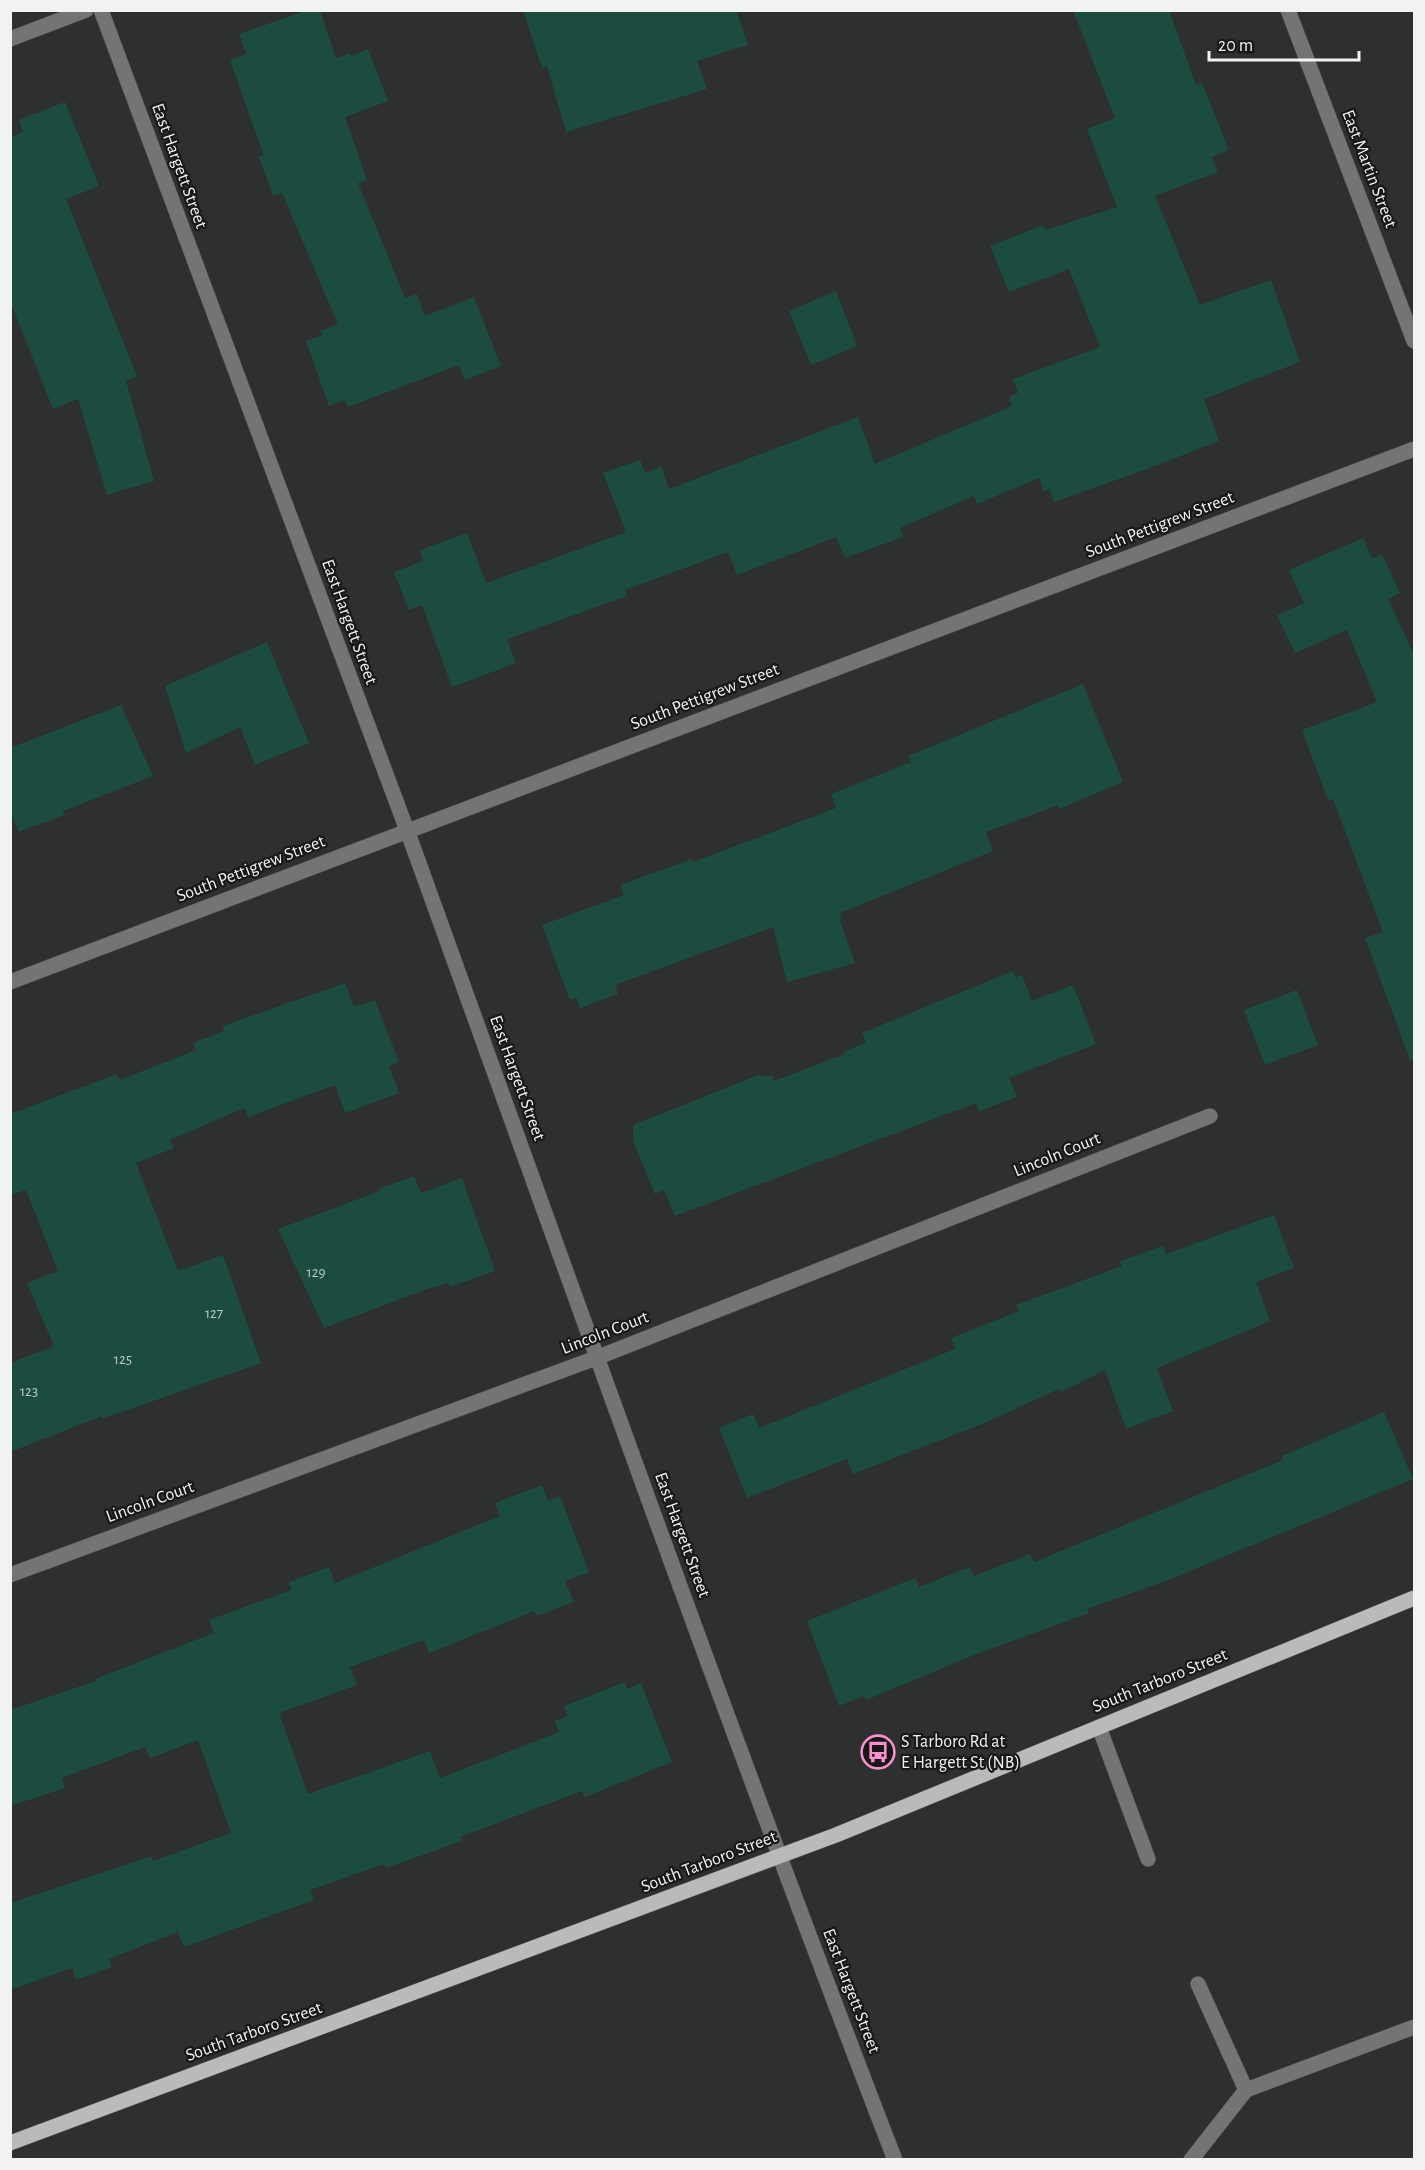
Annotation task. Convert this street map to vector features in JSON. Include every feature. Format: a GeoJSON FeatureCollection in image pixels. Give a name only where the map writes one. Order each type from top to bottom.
{"type":"FeatureCollection","features":[{"type":"Feature","properties":{"kind":"main road","name":"South Tarboro Street"},"geometry":{"type":"LineString","coordinates":[[10,2143],[780,1856],[1414,1598]]}},
{"type":"Feature","properties":{"kind":"street"},"geometry":{"type":"LineString","coordinates":[[10,39],[86,10]]}},
{"type":"Feature","properties":{"kind":"street","name":"East Hargett Street"},"geometry":{"type":"LineString","coordinates":[[101,10],[407,831],[596,1358],[895,2160]]}},
{"type":"Feature","properties":{"kind":"street","name":"East Martin Street"},"geometry":{"type":"LineString","coordinates":[[1288,10],[1414,341]]}},
{"type":"Feature","properties":{"kind":"street","name":"South Pettigrew Street"},"geometry":{"type":"LineString","coordinates":[[10,982],[1414,449]]}},
{"type":"Feature","properties":{"kind":"street","name":"Lincoln Court"},"geometry":{"type":"LineString","coordinates":[[10,1575],[596,1358],[1210,1116]]}},
{"type":"Feature","properties":{"kind":"street"},"geometry":{"type":"LineString","coordinates":[[1099,1727],[1148,1859]]}},
{"type":"Feature","properties":{"kind":"street"},"geometry":{"type":"LineString","coordinates":[[1198,1984],[1246,2091]]}},
{"type":"Feature","properties":{"kind":"street"},"geometry":{"type":"LineString","coordinates":[[1191,2160],[1246,2091],[1414,2027]]}},
{"type":"Feature","properties":{"kind":"building"},"geometry":{"type":"Polygon","coordinates":[[[308,10],[320,10],[336,58],[350,53],[351,56],[368,49],[388,101],[345,117],[367,180],[358,183],[405,298],[417,294],[425,316],[474,297],[501,366],[465,380],[459,365],[348,407],[345,400],[329,406],[306,341],[322,335],[320,331],[338,324],[282,193],[273,196],[259,157],[264,156],[230,60],[246,54],[239,34],[308,10]]]}},
{"type":"Feature","properties":{"kind":"building"},"geometry":{"type":"Polygon","coordinates":[[[523,10],[736,10],[748,45],[697,61],[707,89],[566,132],[547,66],[542,68],[523,10]]]}},
{"type":"Feature","properties":{"kind":"building"},"geometry":{"type":"Polygon","coordinates":[[[1073,10],[1169,10],[1196,85],[1202,83],[1229,150],[1212,157],[1218,172],[1155,196],[1200,305],[1271,280],[1300,362],[1204,399],[1219,441],[1147,469],[1054,502],[1049,489],[1044,492],[1039,478],[977,504],[974,496],[900,528],[903,537],[845,558],[836,537],[737,575],[728,552],[625,590],[627,596],[507,639],[516,663],[452,687],[422,605],[409,610],[394,572],[423,561],[420,550],[467,533],[486,583],[626,532],[603,473],[640,460],[645,473],[661,466],[669,489],[858,417],[875,464],[1012,406],[1009,397],[1018,393],[1013,379],[1100,347],[1069,269],[1009,292],[990,246],[1043,225],[1046,230],[1117,207],[1087,129],[1115,118],[1073,10]]]}},
{"type":"Feature","properties":{"kind":"building"},"geometry":{"type":"Polygon","coordinates":[[[65,102],[99,186],[66,199],[137,376],[126,381],[154,481],[107,495],[78,399],[53,409],[10,301],[10,137],[23,132],[19,120],[65,102]]]}},
{"type":"Feature","properties":{"kind":"building"},"geometry":{"type":"Polygon","coordinates":[[[836,291],[857,346],[811,365],[789,311],[836,291]]]}},
{"type":"Feature","properties":{"kind":"building"},"geometry":{"type":"Polygon","coordinates":[[[1363,538],[1372,558],[1382,554],[1400,593],[1388,599],[1414,654],[1414,1059],[1410,1060],[1365,938],[1383,932],[1333,799],[1328,800],[1302,730],[1377,702],[1347,630],[1295,653],[1277,615],[1304,603],[1289,570],[1363,538]]]}},
{"type":"Feature","properties":{"kind":"building"},"geometry":{"type":"Polygon","coordinates":[[[267,642],[309,743],[255,765],[240,727],[186,753],[165,686],[267,642]]]}},
{"type":"Feature","properties":{"kind":"building"},"geometry":{"type":"Polygon","coordinates":[[[1083,684],[1123,782],[1059,809],[1058,805],[986,832],[993,851],[840,913],[842,917],[839,918],[855,963],[787,982],[773,927],[615,985],[618,994],[580,1008],[577,998],[570,1000],[542,925],[624,895],[620,885],[692,859],[693,862],[836,808],[831,794],[911,762],[908,756],[1083,684]]]}},
{"type":"Feature","properties":{"kind":"building"},"geometry":{"type":"Polygon","coordinates":[[[121,705],[153,776],[63,811],[64,815],[19,832],[10,810],[10,748],[121,705]]]}},
{"type":"Feature","properties":{"kind":"building"},"geometry":{"type":"Polygon","coordinates":[[[1013,971],[1016,977],[1022,975],[1032,1001],[1073,985],[1096,1044],[1009,1078],[1017,1097],[979,1111],[976,1103],[675,1216],[664,1190],[655,1194],[633,1141],[633,1125],[756,1076],[772,1076],[774,1081],[845,1054],[844,1052],[866,1042],[862,1033],[1013,971]]]}},
{"type":"Feature","properties":{"kind":"building"},"geometry":{"type":"Polygon","coordinates":[[[345,983],[354,1007],[375,1000],[399,1062],[389,1066],[399,1093],[345,1113],[335,1085],[248,1117],[244,1108],[170,1140],[174,1148],[136,1163],[178,1271],[223,1255],[261,1363],[125,1411],[103,1418],[102,1416],[10,1452],[10,1363],[54,1346],[27,1283],[58,1271],[26,1190],[10,1195],[10,1114],[117,1074],[120,1080],[196,1050],[193,1043],[224,1031],[223,1026],[345,983]]]}},
{"type":"Feature","properties":{"kind":"building"},"geometry":{"type":"Polygon","coordinates":[[[1297,990],[1318,1045],[1265,1065],[1244,1010],[1297,990]]]}},
{"type":"Feature","properties":{"kind":"building"},"geometry":{"type":"Polygon","coordinates":[[[414,1176],[421,1193],[462,1178],[495,1271],[450,1287],[448,1283],[427,1289],[324,1328],[278,1229],[414,1176]]]}},
{"type":"Feature","properties":{"kind":"building"},"geometry":{"type":"Polygon","coordinates":[[[1274,1215],[1294,1268],[1256,1282],[1270,1321],[1157,1368],[1173,1411],[1126,1429],[1105,1370],[1061,1392],[1059,1389],[982,1424],[853,1474],[847,1459],[747,1498],[719,1428],[753,1414],[759,1428],[955,1349],[951,1338],[1019,1311],[1016,1305],[1122,1266],[1120,1261],[1163,1246],[1166,1254],[1274,1215]]]}},
{"type":"Feature","properties":{"kind":"building"},"geometry":{"type":"Polygon","coordinates":[[[1384,1412],[1413,1479],[1163,1582],[1087,1609],[1089,1613],[974,1655],[866,1700],[864,1696],[839,1706],[807,1621],[915,1578],[919,1587],[970,1567],[974,1576],[1030,1554],[1034,1562],[1283,1460],[1282,1456],[1384,1412]]]}},
{"type":"Feature","properties":{"kind":"building"},"geometry":{"type":"Polygon","coordinates":[[[542,1485],[548,1501],[560,1496],[589,1572],[565,1581],[574,1602],[536,1616],[534,1611],[429,1653],[424,1640],[350,1667],[357,1685],[279,1713],[308,1794],[430,1751],[440,1778],[559,1732],[555,1721],[568,1716],[564,1706],[625,1682],[627,1689],[641,1683],[672,1762],[585,1797],[582,1791],[460,1837],[462,1841],[386,1868],[384,1864],[310,1890],[314,1900],[184,1947],[178,1932],[109,1959],[112,1967],[76,1980],[72,1968],[10,1990],[10,1903],[152,1856],[153,1861],[231,1833],[198,1740],[150,1758],[145,1747],[62,1778],[65,1788],[10,1806],[10,1710],[96,1681],[95,1679],[214,1633],[209,1620],[291,1590],[289,1582],[329,1567],[335,1583],[500,1516],[495,1503],[542,1485]]]}},
{"type":"Feature","properties":{"kind":"place","name":"S Tarboro Rd at E Hargett St (NB)"},"geometry":{"type":"Point","coordinates":[878,1752]}}]}
